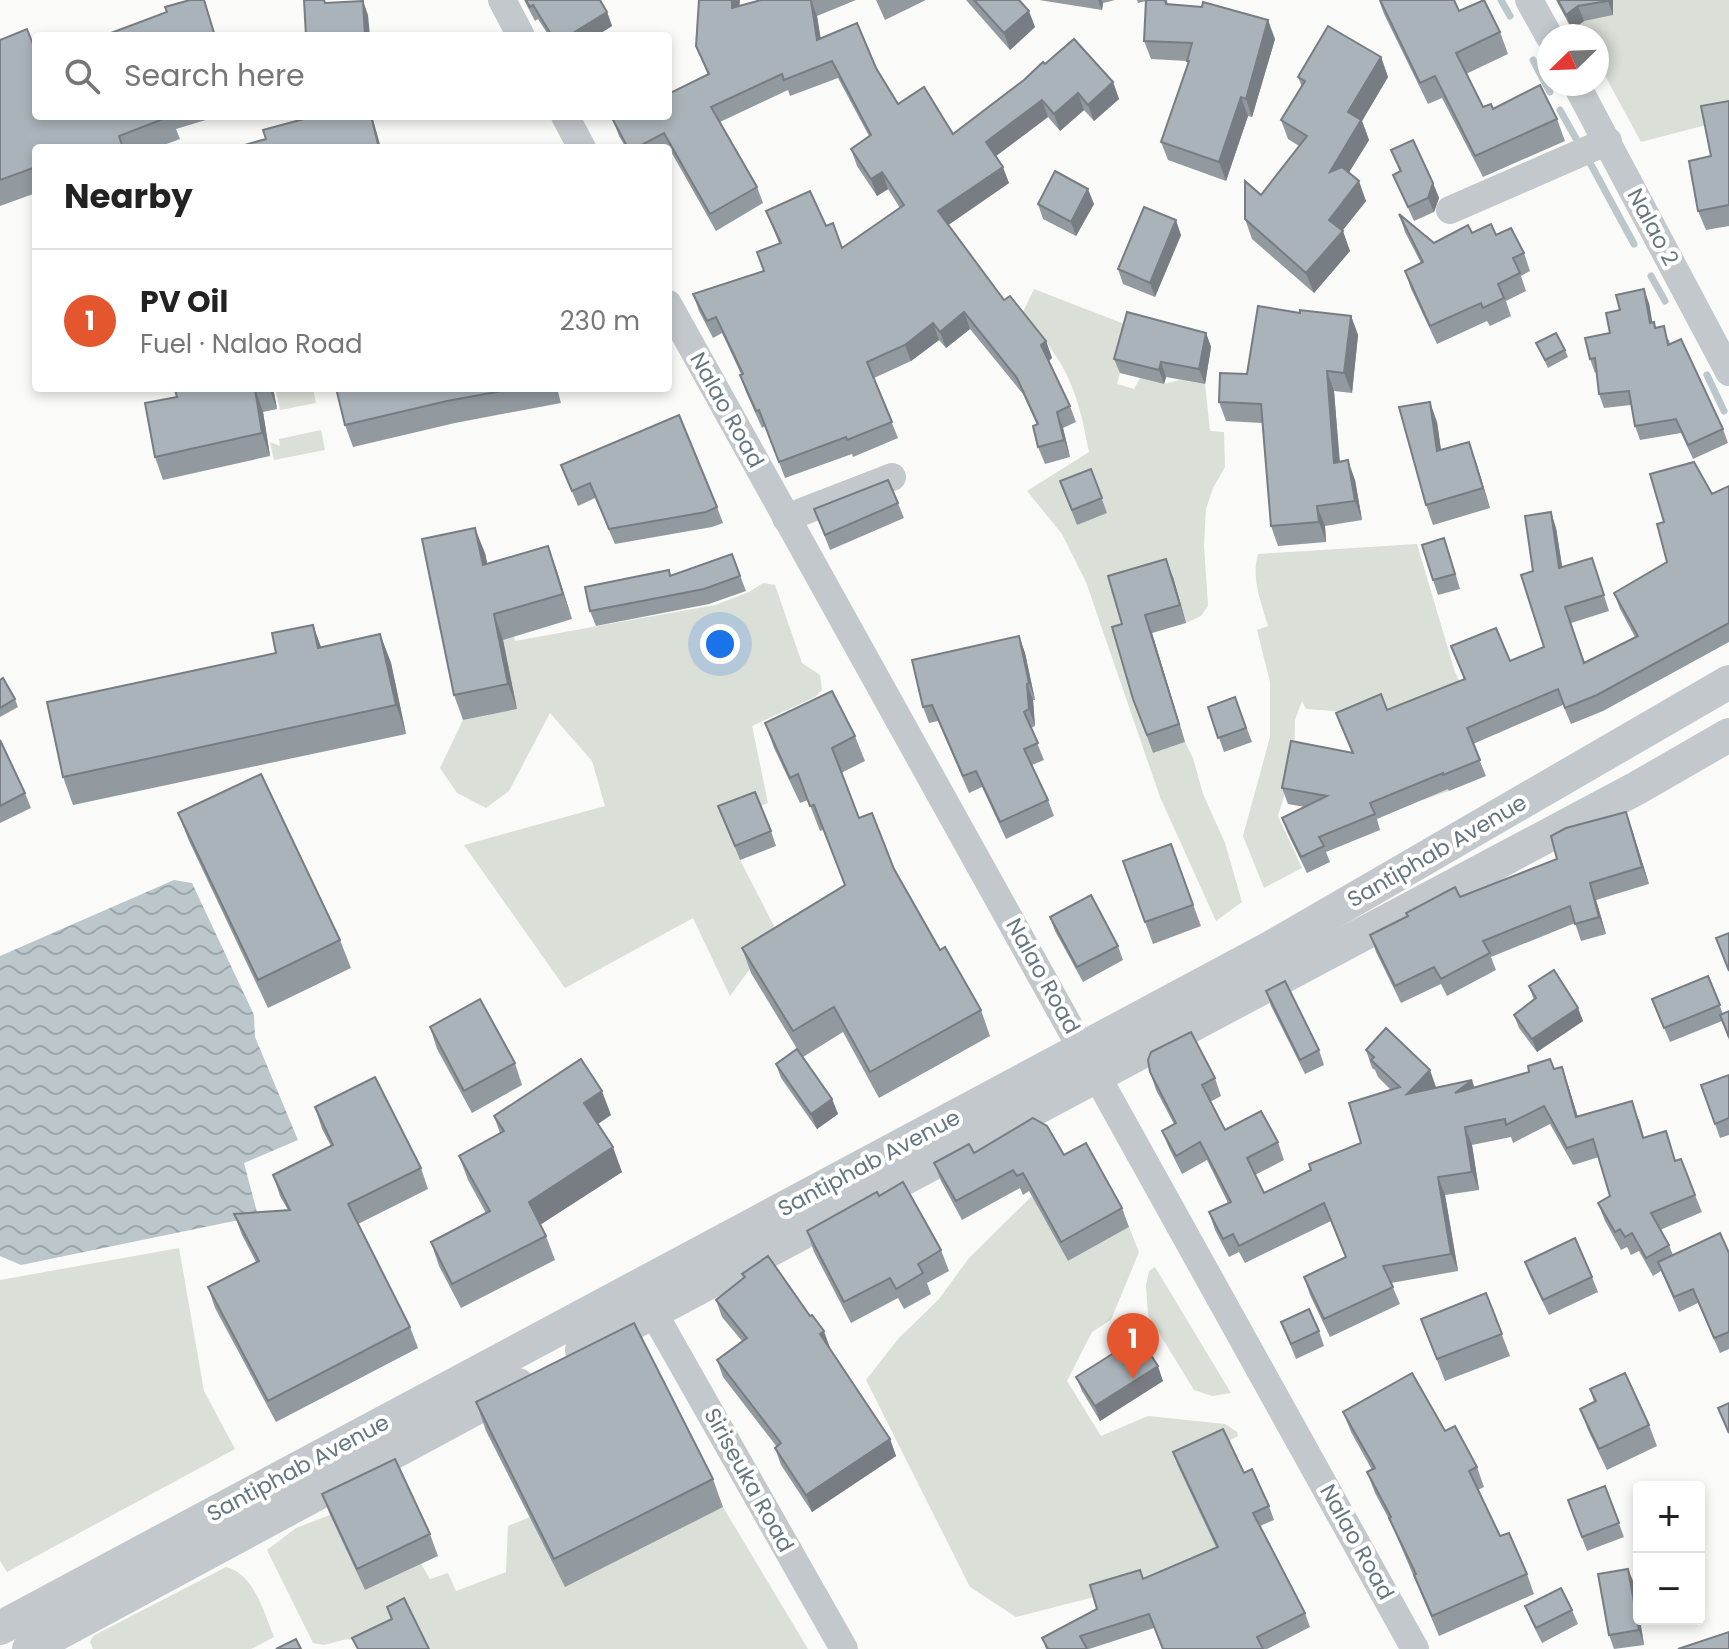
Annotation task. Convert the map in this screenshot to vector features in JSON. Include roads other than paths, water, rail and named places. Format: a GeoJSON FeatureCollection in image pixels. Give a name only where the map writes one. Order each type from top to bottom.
{"type":"FeatureCollection","features":[{"type":"Feature","properties":{"kind":"street"},"geometry":{"type":"LineString","coordinates":[[502,0],[519,32]]}},
{"type":"Feature","properties":{"kind":"street"},"geometry":{"type":"LineString","coordinates":[[1529,0],[1542,24]]}},
{"type":"Feature","properties":{"kind":"street","name":"Nalao 2"},"geometry":{"type":"LineString","coordinates":[[1583,96],[1729,372]]}},
{"type":"Feature","properties":{"kind":"street"},"geometry":{"type":"LineString","coordinates":[[567,120],[580,144]]}},
{"type":"Feature","properties":{"kind":"street"},"geometry":{"type":"LineString","coordinates":[[1450,210],[1608,141]]}},
{"type":"Feature","properties":{"kind":"street","name":"Nalao Road"},"geometry":{"type":"LineString","coordinates":[[672,311],[1415,1649]]}},
{"type":"Feature","properties":{"kind":"street"},"geometry":{"type":"LineString","coordinates":[[786,518],[892,477]]}},
{"type":"Feature","properties":{"kind":"street","name":"Santiphab Avenue"},"geometry":{"type":"LineString","coordinates":[[29,1649],[653,1312],[1091,1062],[1272,947],[1729,682]]}},
{"type":"Feature","properties":{"kind":"street","name":"Santiphab Avenue"},"geometry":{"type":"LineString","coordinates":[[3,1632],[1091,1062],[1637,788],[1729,735]]}},
{"type":"Feature","properties":{"kind":"street","name":"Siriseuka Road"},"geometry":{"type":"LineString","coordinates":[[653,1312],[844,1649]]}},
{"type":"Feature","properties":{"kind":"water"},"geometry":{"type":"Polygon","coordinates":[[[174,880],[192,883],[254,1015],[255,1037],[298,1140],[244,1163],[258,1216],[21,1265],[0,1256],[0,956],[174,880]]]}},
{"type":"Feature","properties":{"kind":"waterway"},"geometry":{"type":"LineString","coordinates":[[1501,0],[1510,16]]}},
{"type":"Feature","properties":{"kind":"waterway"},"geometry":{"type":"LineString","coordinates":[[1533,60],[1537,68]]}},
{"type":"Feature","properties":{"kind":"waterway"},"geometry":{"type":"LineString","coordinates":[[1560,110],[1579,144]]}},
{"type":"Feature","properties":{"kind":"waterway"},"geometry":{"type":"LineString","coordinates":[[1589,161],[1634,244]]}},
{"type":"Feature","properties":{"kind":"waterway"},"geometry":{"type":"LineString","coordinates":[[1651,276],[1665,301]]}},
{"type":"Feature","properties":{"kind":"waterway"},"geometry":{"type":"LineString","coordinates":[[1707,375],[1724,411]]}},
{"type":"Feature","properties":{"kind":"place","name":"PV Oil"},"geometry":{"type":"Point","coordinates":[1133,1379]}}]}
